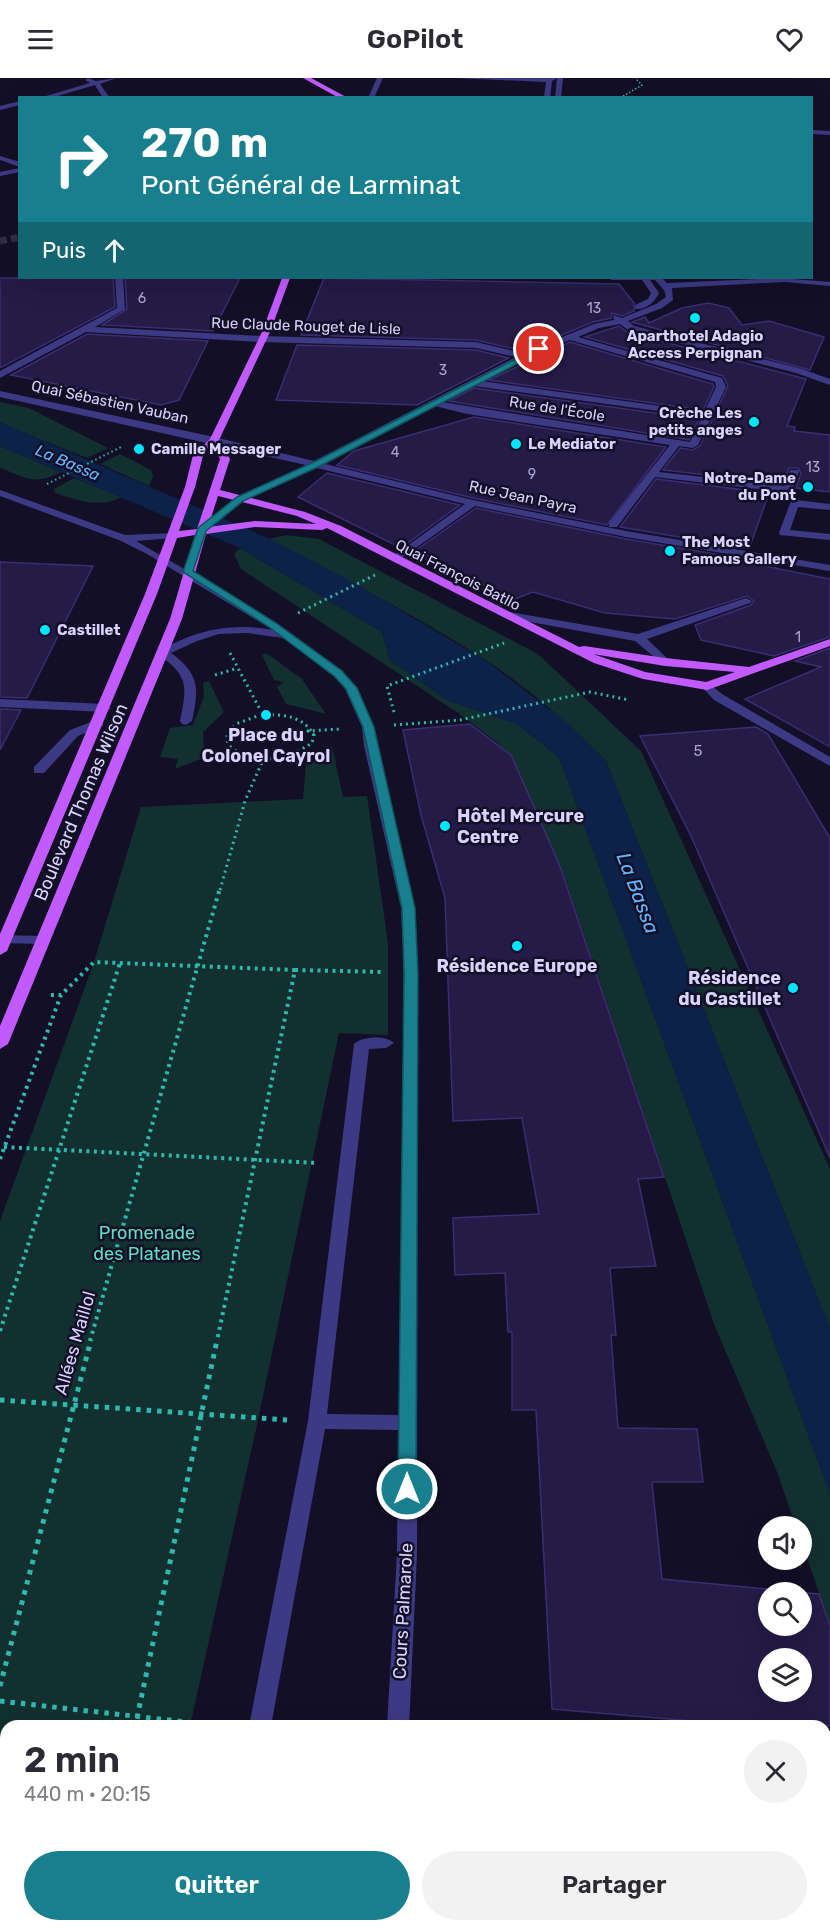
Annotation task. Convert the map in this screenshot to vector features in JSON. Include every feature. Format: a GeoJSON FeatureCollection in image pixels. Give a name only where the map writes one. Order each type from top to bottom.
{"type":"FeatureCollection","features":[{"type":"Feature","properties":{"kind":"main road"},"geometry":{"type":"LineString","coordinates":[[306,78],[341,96]]}},
{"type":"Feature","properties":{"kind":"main road"},"geometry":{"type":"LineString","coordinates":[[194,508],[198,455],[214,440],[261,339],[286,279]]}},
{"type":"Feature","properties":{"kind":"main road"},"geometry":{"type":"LineString","coordinates":[[194,508],[214,492],[225,459],[214,440]]}},
{"type":"Feature","properties":{"kind":"main road","name":"Quai François Batllo"},"geometry":{"type":"LineString","coordinates":[[214,492],[237,501],[253,501],[301,514],[337,528],[499,614],[598,661],[643,675],[707,686]]}},
{"type":"Feature","properties":{"kind":"main road"},"geometry":{"type":"LineString","coordinates":[[194,508],[237,501]]}},
{"type":"Feature","properties":{"kind":"main road","name":"Boulevard Thomas Wilson"},"geometry":{"type":"LineString","coordinates":[[0,1044],[180,608],[188,571],[202,530],[194,508]]}},
{"type":"Feature","properties":{"kind":"main road","name":"Boulevard Thomas Wilson"},"geometry":{"type":"LineString","coordinates":[[2,943],[99,723],[172,535],[194,508]]}},
{"type":"Feature","properties":{"kind":"main road","name":"Quai François Batllo"},"geometry":{"type":"LineString","coordinates":[[172,535],[255,524],[337,528]]}},
{"type":"Feature","properties":{"kind":"main road"},"geometry":{"type":"LineString","coordinates":[[707,686],[830,642]]}},
{"type":"Feature","properties":{"kind":"main road","name":"Quai François Batllo"},"geometry":{"type":"LineString","coordinates":[[566,646],[665,662],[750,670]]}},
{"type":"Feature","properties":{"kind":"street"},"geometry":{"type":"LineString","coordinates":[[81,78],[96,83],[106,96]]}},
{"type":"Feature","properties":{"kind":"street"},"geometry":{"type":"LineString","coordinates":[[49,96],[114,78]]}},
{"type":"Feature","properties":{"kind":"street"},"geometry":{"type":"LineString","coordinates":[[372,96],[380,78]]}},
{"type":"Feature","properties":{"kind":"street"},"geometry":{"type":"LineString","coordinates":[[458,78],[551,79],[547,96]]}},
{"type":"Feature","properties":{"kind":"street"},"geometry":{"type":"LineString","coordinates":[[558,96],[560,78]]}},
{"type":"Feature","properties":{"kind":"street"},"geometry":{"type":"LineString","coordinates":[[0,108],[18,104]]}},
{"type":"Feature","properties":{"kind":"street"},"geometry":{"type":"LineString","coordinates":[[813,132],[830,133]]}},
{"type":"Feature","properties":{"kind":"street"},"geometry":{"type":"LineString","coordinates":[[0,158],[18,164]]}},
{"type":"Feature","properties":{"kind":"street"},"geometry":{"type":"LineString","coordinates":[[0,174],[18,170]]}},
{"type":"Feature","properties":{"kind":"street"},"geometry":{"type":"LineString","coordinates":[[0,375],[121,309],[118,279]]}},
{"type":"Feature","properties":{"kind":"street"},"geometry":{"type":"LineString","coordinates":[[646,279],[655,293],[652,300],[615,316],[631,328],[830,382]]}},
{"type":"Feature","properties":{"kind":"street"},"geometry":{"type":"LineString","coordinates":[[202,530],[237,501],[317,464],[524,356],[568,337],[621,321],[659,306],[670,298],[659,279]]}},
{"type":"Feature","properties":{"kind":"street"},"geometry":{"type":"LineString","coordinates":[[665,286],[784,279],[830,284]]}},
{"type":"Feature","properties":{"kind":"street","name":"Rue Claude Rouget de Lisle"},"geometry":{"type":"LineString","coordinates":[[86,329],[261,339],[476,345],[524,356]]}},
{"type":"Feature","properties":{"kind":"street"},"geometry":{"type":"LineString","coordinates":[[568,337],[714,377],[719,380],[721,387],[693,445],[676,443],[613,525]]}},
{"type":"Feature","properties":{"kind":"street"},"geometry":{"type":"LineString","coordinates":[[799,372],[830,375]]}},
{"type":"Feature","properties":{"kind":"street"},"geometry":{"type":"LineString","coordinates":[[473,382],[709,415]]}},
{"type":"Feature","properties":{"kind":"street","name":"Quai Sébastien Vauban"},"geometry":{"type":"LineString","coordinates":[[0,394],[214,440]]}},
{"type":"Feature","properties":{"kind":"street","name":"Rue de l'École"},"geometry":{"type":"LineString","coordinates":[[433,403],[467,411],[676,443]]}},
{"type":"Feature","properties":{"kind":"street","name":"Rue Jean Payra"},"geometry":{"type":"LineString","coordinates":[[214,440],[473,503],[626,534],[830,568]]}},
{"type":"Feature","properties":{"kind":"street"},"geometry":{"type":"LineString","coordinates":[[794,472],[788,489],[794,503],[784,533],[830,537]]}},
{"type":"Feature","properties":{"kind":"street"},"geometry":{"type":"LineString","coordinates":[[652,474],[788,489]]}},
{"type":"Feature","properties":{"kind":"street","name":"Cours Palmarole"},"geometry":{"type":"LineString","coordinates":[[0,493],[123,538],[188,571],[338,673],[351,688],[368,727],[408,908],[411,973],[407,1555],[398,1720]]}},
{"type":"Feature","properties":{"kind":"street"},"geometry":{"type":"LineString","coordinates":[[396,559],[473,503]]}},
{"type":"Feature","properties":{"kind":"street"},"geometry":{"type":"LineString","coordinates":[[794,503],[830,507]]}},
{"type":"Feature","properties":{"kind":"street"},"geometry":{"type":"LineString","coordinates":[[123,538],[172,535]]}},
{"type":"Feature","properties":{"kind":"street"},"geometry":{"type":"LineString","coordinates":[[499,614],[639,638],[746,601]]}},
{"type":"Feature","properties":{"kind":"street","name":"Cours Palmarole"},"geometry":{"type":"LineString","coordinates":[[163,653],[190,638],[217,629],[253,629],[285,636]]}},
{"type":"Feature","properties":{"kind":"street"},"geometry":{"type":"LineString","coordinates":[[639,638],[665,662]]}},
{"type":"Feature","properties":{"kind":"street"},"geometry":{"type":"LineString","coordinates":[[163,653],[180,664],[192,682],[193,690],[186,721]]}},
{"type":"Feature","properties":{"kind":"street"},"geometry":{"type":"LineString","coordinates":[[707,686],[718,697],[830,762]]}},
{"type":"Feature","properties":{"kind":"street"},"geometry":{"type":"LineString","coordinates":[[0,703],[105,708]]}},
{"type":"Feature","properties":{"kind":"street"},"geometry":{"type":"LineString","coordinates":[[39,770],[74,733],[99,723]]}},
{"type":"Feature","properties":{"kind":"street"},"geometry":{"type":"LineString","coordinates":[[2,943],[43,940]]}},
{"type":"Feature","properties":{"kind":"street"},"geometry":{"type":"LineString","coordinates":[[261,1720],[317,1421],[362,1044],[386,1043]]}},
{"type":"Feature","properties":{"kind":"street"},"geometry":{"type":"LineString","coordinates":[[317,1421],[407,1423]]}},
{"type":"Feature","properties":{"kind":"path"},"geometry":{"type":"LineString","coordinates":[[623,96],[642,85],[635,78]]}},
{"type":"Feature","properties":{"kind":"path"},"geometry":{"type":"LineString","coordinates":[[44,485],[115,451]]}},
{"type":"Feature","properties":{"kind":"path"},"geometry":{"type":"LineString","coordinates":[[306,609],[376,575]]}},
{"type":"Feature","properties":{"kind":"path"},"geometry":{"type":"LineString","coordinates":[[397,725],[387,686],[514,639]]}},
{"type":"Feature","properties":{"kind":"path"},"geometry":{"type":"LineString","coordinates":[[314,735],[308,731],[460,720],[590,692]]}},
{"type":"Feature","properties":{"kind":"path"},"geometry":{"type":"LineString","coordinates":[[275,715],[302,721],[310,727],[314,735],[312,742],[305,750],[279,759],[263,760],[236,754],[228,747],[225,739],[227,731],[246,719],[275,715]]}},
{"type":"Feature","properties":{"kind":"path"},"geometry":{"type":"LineString","coordinates":[[197,965],[244,801],[263,760]]}},
{"type":"Feature","properties":{"kind":"path"},"geometry":{"type":"LineString","coordinates":[[0,1159],[61,995],[94,962],[411,973]]}},
{"type":"Feature","properties":{"kind":"path"},"geometry":{"type":"LineString","coordinates":[[0,1331],[120,963]]}},
{"type":"Feature","properties":{"kind":"path","name":"Allées Maillol"},"geometry":{"type":"LineString","coordinates":[[0,1686],[72,1405],[197,965]]}},
{"type":"Feature","properties":{"kind":"path"},"geometry":{"type":"LineString","coordinates":[[137,1718],[199,1415],[295,970]]}},
{"type":"Feature","properties":{"kind":"path"},"geometry":{"type":"LineString","coordinates":[[20,995],[61,995]]}},
{"type":"Feature","properties":{"kind":"path"},"geometry":{"type":"LineString","coordinates":[[4,1147],[348,1165]]}},
{"type":"Feature","properties":{"kind":"path"},"geometry":{"type":"LineString","coordinates":[[0,1400],[199,1415],[317,1421]]}},
{"type":"Feature","properties":{"kind":"path"},"geometry":{"type":"LineString","coordinates":[[0,1701],[160,1720]]}},
{"type":"Feature","properties":{"kind":"green space"},"geometry":{"type":"Polygon","coordinates":[[[0,402],[29,408],[108,448],[87,458],[10,427],[0,422],[0,402]]]}},
{"type":"Feature","properties":{"kind":"green space"},"geometry":{"type":"Polygon","coordinates":[[[0,446],[61,472],[37,480],[0,468],[0,446]]]}},
{"type":"Feature","properties":{"kind":"green space"},"geometry":{"type":"Polygon","coordinates":[[[120,454],[151,470],[153,476],[149,486],[100,464],[120,454]]]}},
{"type":"Feature","properties":{"kind":"green space"},"geometry":{"type":"Polygon","coordinates":[[[74,478],[122,497],[114,501],[97,503],[80,501],[55,493],[54,489],[74,478]]]}},
{"type":"Feature","properties":{"kind":"green space"},"geometry":{"type":"Polygon","coordinates":[[[286,535],[319,539],[538,654],[641,751],[830,1169],[830,1329],[606,761],[549,708],[487,661],[351,582],[268,539],[286,535]]]}},
{"type":"Feature","properties":{"kind":"green space"},"geometry":{"type":"Polygon","coordinates":[[[240,548],[382,632],[390,660],[447,700],[517,724],[559,757],[830,1494],[830,1626],[811,1570],[812,1516],[792,1516],[777,1472],[714,1324],[564,875],[514,761],[498,743],[458,713],[241,569],[234,554],[240,548]]]}},
{"type":"Feature","properties":{"kind":"green space"},"geometry":{"type":"Polygon","coordinates":[[[266,653],[302,679],[326,714],[286,704],[277,687],[284,682],[274,680],[262,655],[266,653]]]}},
{"type":"Feature","properties":{"kind":"green space"},"geometry":{"type":"Polygon","coordinates":[[[209,681],[224,712],[203,732],[204,747],[211,755],[175,769],[178,759],[160,757],[170,728],[193,725],[204,696],[203,683],[209,681]]]}},
{"type":"Feature","properties":{"kind":"green space","name":"Promenade des Platanes"},"geometry":{"type":"Polygon","coordinates":[[[332,746],[343,797],[367,796],[388,943],[388,1035],[339,1033],[258,1420],[191,1720],[0,1720],[0,1221],[94,962],[141,807],[303,799],[306,763],[319,757],[332,746]]]}},
{"type":"Feature","properties":{"kind":"water","name":"La Bassa"},"geometry":{"type":"Polygon","coordinates":[[[0,422],[268,538],[351,581],[488,662],[571,726],[606,761],[830,1329],[830,1494],[559,757],[517,724],[447,700],[390,660],[382,632],[240,548],[0,446],[0,422]]]}},
{"type":"Feature","properties":{"kind":"building"},"geometry":{"type":"Polygon","coordinates":[[[0,278],[113,279],[115,307],[0,368],[0,278]]]}},
{"type":"Feature","properties":{"kind":"building"},"geometry":{"type":"Polygon","coordinates":[[[125,279],[239,279],[213,331],[102,325],[127,309],[125,279]]]}},
{"type":"Feature","properties":{"kind":"building"},"geometry":{"type":"Polygon","coordinates":[[[324,279],[619,284],[634,303],[634,311],[622,316],[612,313],[611,318],[593,322],[523,351],[476,340],[301,335],[324,279]]]}},
{"type":"Feature","properties":{"kind":"building"},"geometry":{"type":"Polygon","coordinates":[[[708,303],[729,308],[742,325],[769,321],[824,337],[810,370],[632,322],[645,317],[649,323],[682,308],[708,303]]]}},
{"type":"Feature","properties":{"kind":"building"},"geometry":{"type":"Polygon","coordinates":[[[619,326],[627,332],[806,379],[787,426],[795,427],[794,431],[830,435],[830,492],[796,488],[801,473],[798,468],[789,468],[783,484],[663,470],[680,448],[693,450],[700,446],[728,386],[723,376],[585,337],[619,326]]]}},
{"type":"Feature","properties":{"kind":"building"},"geometry":{"type":"Polygon","coordinates":[[[87,334],[208,341],[179,400],[161,405],[11,375],[87,334]]]}},
{"type":"Feature","properties":{"kind":"building"},"geometry":{"type":"Polygon","coordinates":[[[570,342],[713,384],[714,387],[703,410],[489,380],[570,342]]]}},
{"type":"Feature","properties":{"kind":"building"},"geometry":{"type":"Polygon","coordinates":[[[297,345],[476,350],[509,358],[417,405],[276,400],[297,345]]]}},
{"type":"Feature","properties":{"kind":"building"},"geometry":{"type":"Polygon","coordinates":[[[474,388],[699,419],[689,440],[449,401],[474,388]]]}},
{"type":"Feature","properties":{"kind":"building"},"geometry":{"type":"Polygon","coordinates":[[[474,417],[666,447],[607,525],[473,498],[337,465],[354,451],[474,417]]]}},
{"type":"Feature","properties":{"kind":"building"},"geometry":{"type":"Polygon","coordinates":[[[327,473],[460,505],[401,548],[298,497],[327,473]]]}},
{"type":"Feature","properties":{"kind":"building"},"geometry":{"type":"Polygon","coordinates":[[[656,479],[769,493],[749,549],[620,527],[656,479]]]}},
{"type":"Feature","properties":{"kind":"building"},"geometry":{"type":"Polygon","coordinates":[[[476,508],[626,539],[745,559],[744,562],[830,579],[830,637],[774,656],[701,640],[695,625],[751,605],[754,601],[747,596],[675,619],[605,613],[533,592],[515,599],[412,553],[476,508]]]}},
{"type":"Feature","properties":{"kind":"building"},"geometry":{"type":"Polygon","coordinates":[[[0,562],[93,566],[27,698],[0,697],[0,562]]]}},
{"type":"Feature","properties":{"kind":"building"},"geometry":{"type":"Polygon","coordinates":[[[830,648],[830,747],[745,699],[821,667],[795,661],[830,648]]]}},
{"type":"Feature","properties":{"kind":"building"},"geometry":{"type":"Polygon","coordinates":[[[0,709],[21,710],[0,750],[0,709]]]}},
{"type":"Feature","properties":{"kind":"building"},"geometry":{"type":"Polygon","coordinates":[[[470,724],[511,755],[561,869],[664,1177],[638,1179],[656,1266],[610,1268],[616,1335],[611,1335],[618,1428],[697,1429],[703,1482],[652,1482],[662,1579],[758,1588],[758,1636],[812,1636],[812,1593],[819,1594],[830,1626],[830,1720],[681,1720],[552,1709],[536,1410],[512,1410],[512,1332],[508,1332],[505,1273],[455,1275],[453,1218],[539,1214],[522,1118],[453,1121],[445,898],[421,815],[403,730],[470,724]]]}},
{"type":"Feature","properties":{"kind":"building","name":"Résidence du Castillet"},"geometry":{"type":"Polygon","coordinates":[[[756,727],[768,734],[830,838],[830,1158],[691,836],[640,736],[756,727]]]}},
{"type":"Feature","properties":{"kind":"tunnel"},"geometry":{"type":"LineString","coordinates":[[0,241],[18,237]]}},
{"type":"Feature","properties":{"kind":"place","name":"Aparthotel Adagio Access Perpignan"},"geometry":{"type":"Point","coordinates":[695,318]}},
{"type":"Feature","properties":{"kind":"place","name":"Crèche Les petits anges"},"geometry":{"type":"Point","coordinates":[754,422]}},
{"type":"Feature","properties":{"kind":"place","name":"Le Mediator"},"geometry":{"type":"Point","coordinates":[516,444]}},
{"type":"Feature","properties":{"kind":"place","name":"Camille Messager"},"geometry":{"type":"Point","coordinates":[139,449]}},
{"type":"Feature","properties":{"kind":"place","name":"Notre-Dame du Pont"},"geometry":{"type":"Point","coordinates":[808,487]}},
{"type":"Feature","properties":{"kind":"place","name":"The Most Famous Gallery"},"geometry":{"type":"Point","coordinates":[670,551]}},
{"type":"Feature","properties":{"kind":"place","name":"Castillet"},"geometry":{"type":"Point","coordinates":[45,630]}},
{"type":"Feature","properties":{"kind":"place","name":"Place du Colonel Cayrol"},"geometry":{"type":"Point","coordinates":[266,715]}},
{"type":"Feature","properties":{"kind":"place","name":"Hôtel Mercure Centre"},"geometry":{"type":"Point","coordinates":[445,826]}},
{"type":"Feature","properties":{"kind":"place","name":"Résidence Europe"},"geometry":{"type":"Point","coordinates":[517,946]}},
{"type":"Feature","properties":{"kind":"place","name":"Résidence du Castillet"},"geometry":{"type":"Point","coordinates":[793,988]}},
{"type":"Feature","properties":{"kind":"route"},"geometry":{"type":"LineString","coordinates":[[407,1489],[411,973],[408,908],[370,746],[368,727],[351,688],[338,673],[273,625],[188,572],[202,530],[240,499],[317,464],[539,349]]}}]}
